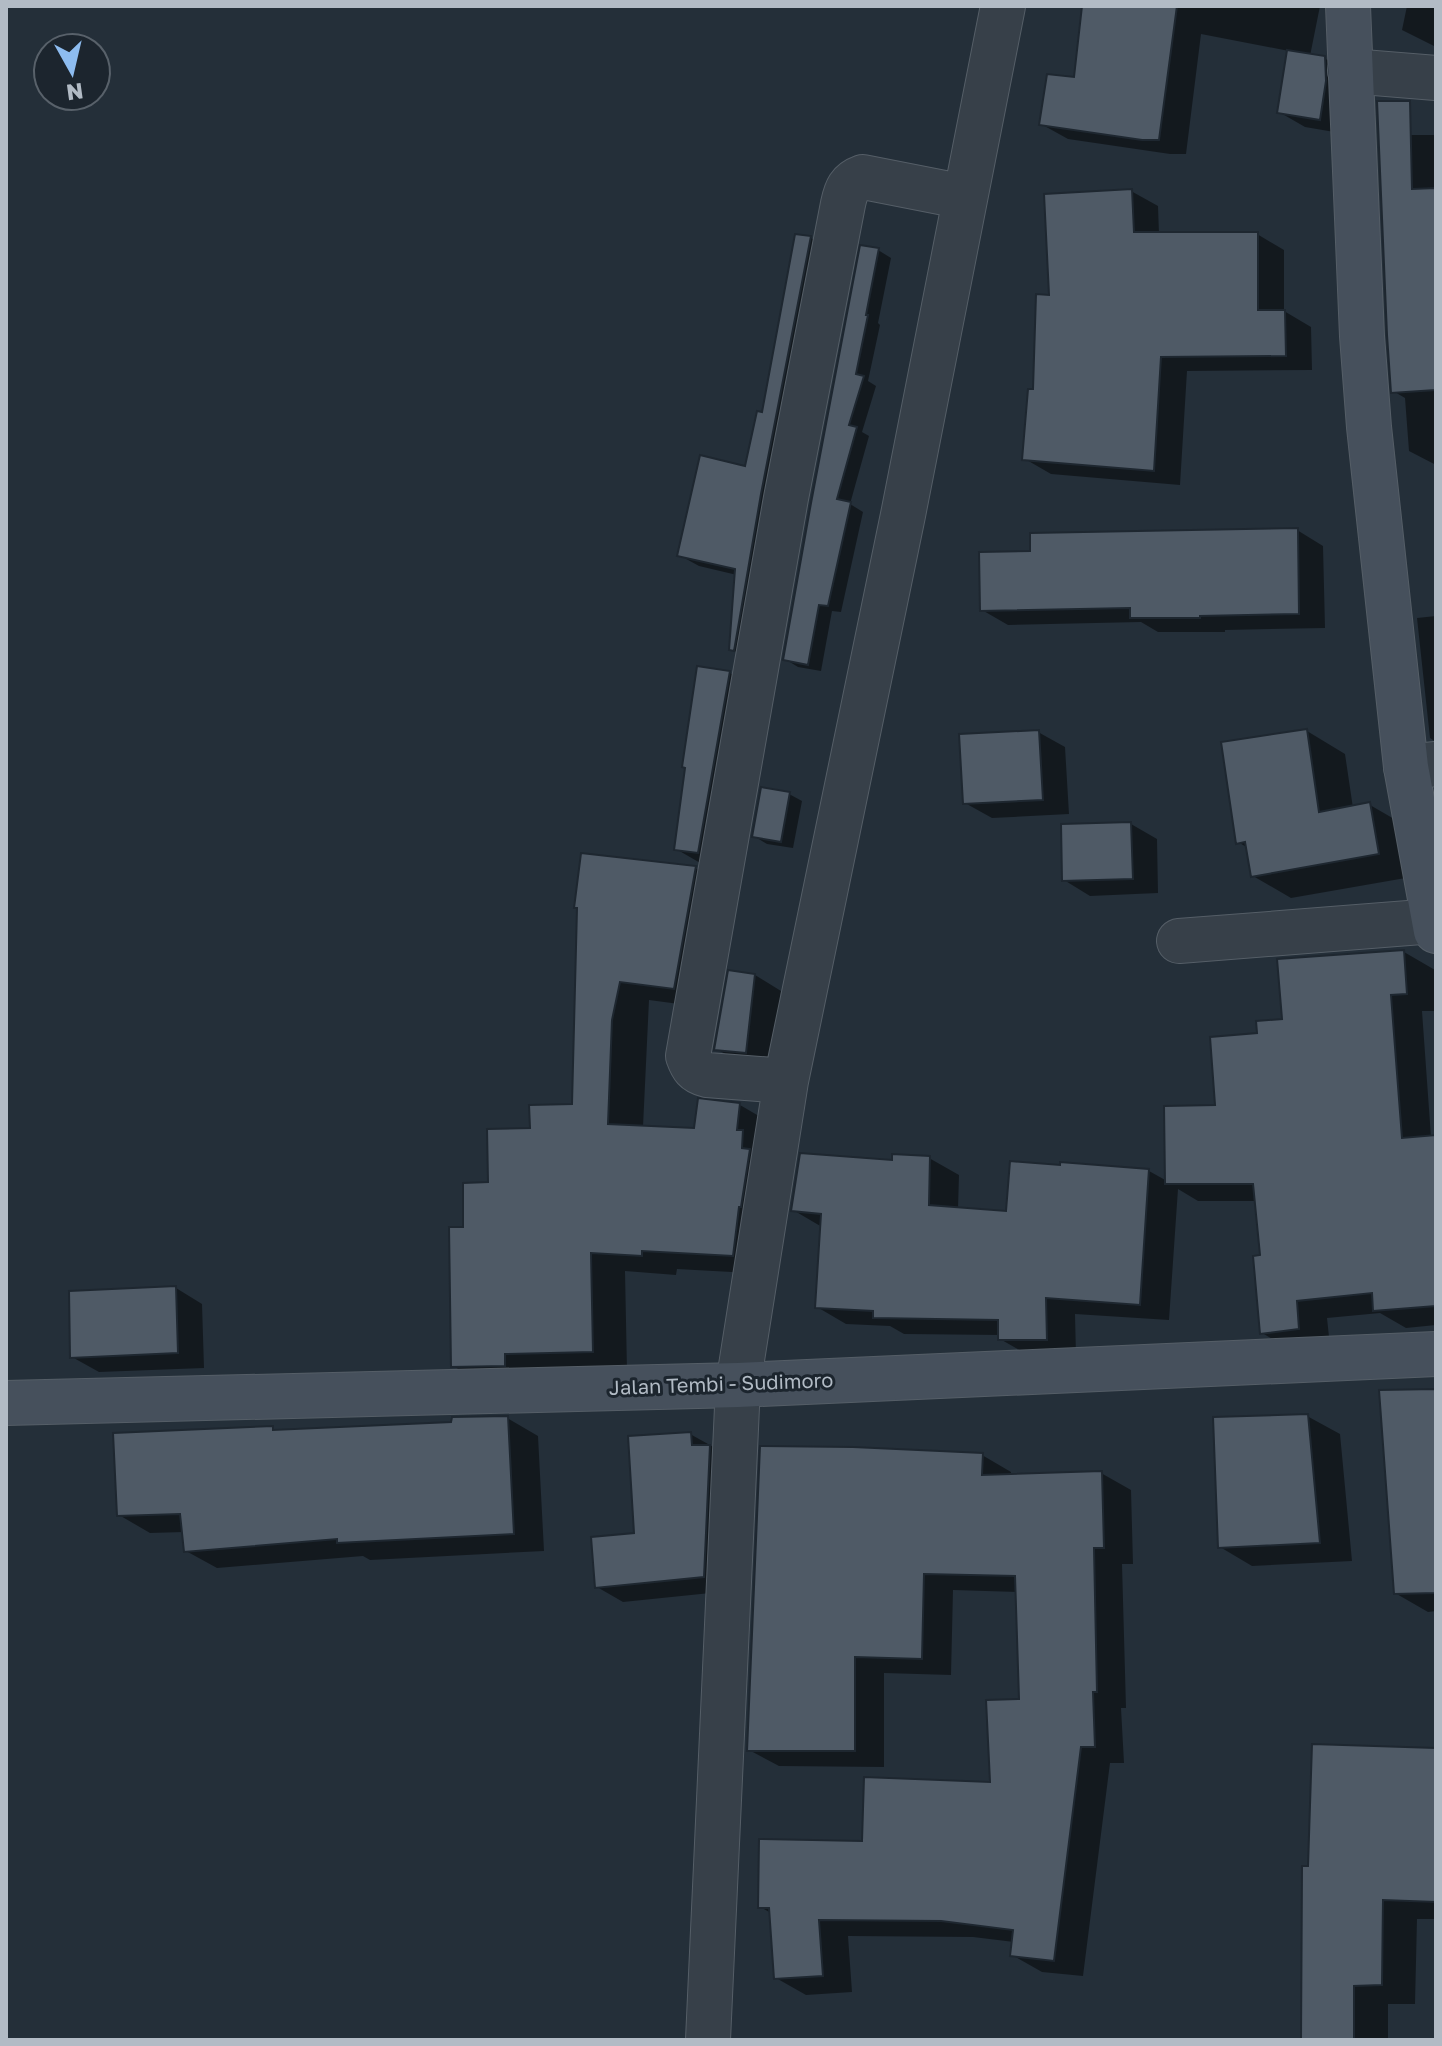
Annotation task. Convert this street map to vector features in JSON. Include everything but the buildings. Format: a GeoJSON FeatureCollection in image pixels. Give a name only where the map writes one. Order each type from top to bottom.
{"type":"FeatureCollection","features":[{"type":"Feature","properties":{"kind":"main road"},"geometry":{"type":"LineString","coordinates":[[1348,6],[1362,336],[1369,427],[1421,765],[1435,926]]}},
{"type":"Feature","properties":{"kind":"main road","name":"Jalan Tembi - Sudimoro"},"geometry":{"type":"LineString","coordinates":[[6,1403],[738,1385],[1436,1354]]}},
{"type":"Feature","properties":{"kind":"street"},"geometry":{"type":"LineString","coordinates":[[708,2040],[738,1385],[786,1081],[903,515],[1003,6]]}},
{"type":"Feature","properties":{"kind":"street"},"geometry":{"type":"LineString","coordinates":[[1350,71],[1436,78]]}},
{"type":"Feature","properties":{"kind":"street"},"geometry":{"type":"LineString","coordinates":[[786,1081],[707,1075],[691,1066],[688,1056],[786,498],[843,204],[847,188],[863,177],[965,197]]}},
{"type":"Feature","properties":{"kind":"street"},"geometry":{"type":"LineString","coordinates":[[1179,941],[1435,926]]}}]}
